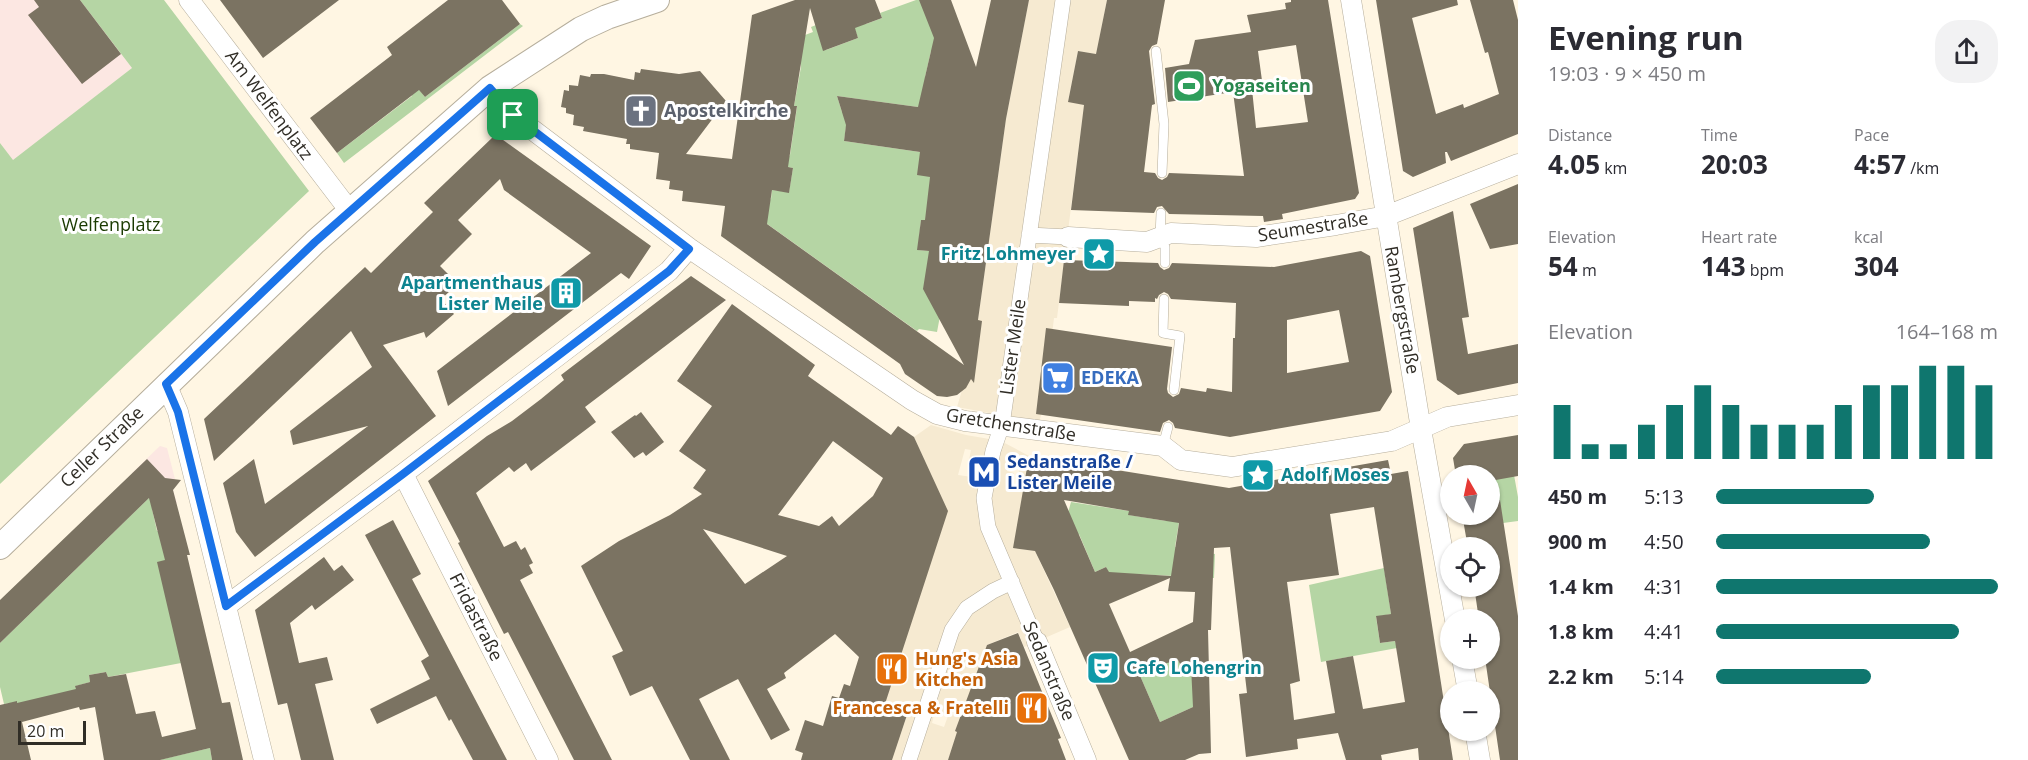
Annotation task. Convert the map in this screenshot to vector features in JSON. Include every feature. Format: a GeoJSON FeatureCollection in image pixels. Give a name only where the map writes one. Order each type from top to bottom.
{"type":"FeatureCollection","features":[{"type":"Feature","properties":{"kind":"street","name":"Am Welfenplatz"},"geometry":{"type":"LineString","coordinates":[[189,0],[349,210]]}},
{"type":"Feature","properties":{"kind":"street","name":"Lister Meile"},"geometry":{"type":"LineString","coordinates":[[1012,582],[988,527],[984,498],[999,434],[1063,0]]}},
{"type":"Feature","properties":{"kind":"street","name":"Rambergstraße"},"geometry":{"type":"LineString","coordinates":[[1351,0],[1421,429],[1453,609]]}},
{"type":"Feature","properties":{"kind":"street","name":"Celler Straße"},"geometry":{"type":"LineString","coordinates":[[0,547],[166,384],[349,210],[490,88],[581,29],[647,1]]}},
{"type":"Feature","properties":{"kind":"street","name":"Gretchenstraße"},"geometry":{"type":"LineString","coordinates":[[490,88],[513,115],[689,249],[912,400],[937,414],[965,421],[999,434],[1166,437],[1181,460],[1232,467],[1392,441],[1447,417],[1518,405]]}},
{"type":"Feature","properties":{"kind":"street","name":"Seumestraße"},"geometry":{"type":"LineString","coordinates":[[1029,235],[1147,242],[1171,233],[1256,237],[1386,216],[1518,164]]}},
{"type":"Feature","properties":{"kind":"street"},"geometry":{"type":"LineString","coordinates":[[226,606],[669,271],[689,249]]}},
{"type":"Feature","properties":{"kind":"street"},"geometry":{"type":"LineString","coordinates":[[166,384],[178,412],[264,760]]}},
{"type":"Feature","properties":{"kind":"street","name":"Fridastraße"},"geometry":{"type":"LineString","coordinates":[[403,474],[548,760]]}},
{"type":"Feature","properties":{"kind":"street"},"geometry":{"type":"LineString","coordinates":[[909,760],[952,630],[967,608],[1012,582]]}},
{"type":"Feature","properties":{"kind":"street","name":"Sedanstraße"},"geometry":{"type":"LineString","coordinates":[[1012,582],[1086,760]]}},
{"type":"Feature","properties":{"kind":"street"},"geometry":{"type":"LineString","coordinates":[[1476,741],[1480,760]]}},
{"type":"Feature","properties":{"kind":"lane"},"geometry":{"type":"LineString","coordinates":[[1156,51],[1164,124],[1162,173]]}},
{"type":"Feature","properties":{"kind":"lane"},"geometry":{"type":"LineString","coordinates":[[1161,213],[1160,237],[1165,247],[1165,263]]}},
{"type":"Feature","properties":{"kind":"lane"},"geometry":{"type":"LineString","coordinates":[[1164,299],[1163,333],[1180,336],[1174,390]]}},
{"type":"Feature","properties":{"kind":"shaded area"},"geometry":{"type":"Polygon","coordinates":[[[0,0],[80,0],[132,68],[13,161],[0,143],[0,0]]]}},
{"type":"Feature","properties":{"kind":"shaded area"},"geometry":{"type":"Polygon","coordinates":[[[1029,0],[1107,0],[1096,54],[1078,51],[1068,101],[1084,105],[1057,318],[1054,318],[1043,409],[1039,422],[957,407],[968,370],[971,370],[1006,119],[1029,0]]]}},
{"type":"Feature","properties":{"kind":"shaded area"},"geometry":{"type":"Polygon","coordinates":[[[931,425],[966,435],[1001,441],[1029,456],[1014,548],[1035,551],[1070,627],[1024,647],[1018,632],[987,645],[948,760],[865,760],[945,506],[914,437],[931,425]],[[965,449],[958,475],[972,477],[978,474],[969,460],[971,450],[965,449]],[[1015,456],[1014,465],[1014,459],[1009,458],[1007,471],[1014,473],[1012,486],[1017,487],[1021,457],[1015,456]],[[894,710],[900,736],[907,715],[894,710]],[[935,711],[932,723],[944,727],[948,716],[935,711]]]}},
{"type":"Feature","properties":{"kind":"shaded area"},"geometry":{"type":"Polygon","coordinates":[[[160,446],[167,448],[176,483],[173,490],[177,503],[157,508],[153,494],[132,473],[160,446]]]}},
{"type":"Feature","properties":{"kind":"green space","name":"Welfenplatz"},"geometry":{"type":"Polygon","coordinates":[[[80,0],[164,0],[309,191],[0,484],[0,143],[13,160],[132,68],[80,0]]]}},
{"type":"Feature","properties":{"kind":"green space"},"geometry":{"type":"Polygon","coordinates":[[[916,0],[925,0],[932,30],[942,46],[931,51],[925,77],[940,110],[837,96],[842,112],[848,113],[844,141],[920,152],[930,177],[929,220],[921,220],[918,250],[930,251],[940,316],[937,332],[919,329],[917,331],[749,211],[771,199],[772,190],[789,192],[793,168],[782,166],[790,155],[797,107],[794,106],[801,67],[797,38],[813,32],[811,27],[816,25],[826,50],[858,38],[849,13],[866,24],[882,18],[880,13],[916,0]]]}},
{"type":"Feature","properties":{"kind":"green space"},"geometry":{"type":"Polygon","coordinates":[[[520,24],[523,26],[344,163],[337,153],[412,96],[412,81],[425,97],[520,24]]]}},
{"type":"Feature","properties":{"kind":"green space"},"geometry":{"type":"Polygon","coordinates":[[[1512,464],[1518,497],[1518,521],[1503,523],[1500,506],[1500,466],[1512,464]]]}},
{"type":"Feature","properties":{"kind":"green space"},"geometry":{"type":"Polygon","coordinates":[[[153,494],[152,509],[157,531],[162,531],[181,663],[108,677],[106,672],[89,675],[90,682],[76,686],[76,690],[17,704],[17,702],[4,704],[0,687],[0,643],[153,494]]]}},
{"type":"Feature","properties":{"kind":"green space"},"geometry":{"type":"Polygon","coordinates":[[[1071,502],[1129,511],[1129,515],[1166,521],[1180,516],[1175,547],[1215,554],[1214,578],[1135,574],[1113,583],[1106,567],[1095,572],[1079,534],[1066,537],[1066,520],[1071,502]]]}},
{"type":"Feature","properties":{"kind":"green space"},"geometry":{"type":"Polygon","coordinates":[[[1384,568],[1391,614],[1376,617],[1380,643],[1395,641],[1397,648],[1321,662],[1309,585],[1384,568]]]}},
{"type":"Feature","properties":{"kind":"green space"},"geometry":{"type":"Polygon","coordinates":[[[1176,656],[1183,670],[1195,664],[1193,707],[1160,722],[1138,671],[1176,656]]]}},
{"type":"Feature","properties":{"kind":"green space"},"geometry":{"type":"Polygon","coordinates":[[[210,748],[212,760],[159,760],[210,748]]]}},
{"type":"Feature","properties":{"kind":"building"},"geometry":{"type":"Polygon","coordinates":[[[34,0],[80,0],[121,54],[82,84],[28,15],[39,7],[34,0]]]}},
{"type":"Feature","properties":{"kind":"building"},"geometry":{"type":"Polygon","coordinates":[[[220,0],[339,0],[263,58],[220,0]]]}},
{"type":"Feature","properties":{"kind":"building"},"geometry":{"type":"Polygon","coordinates":[[[448,0],[502,0],[520,24],[425,97],[419,90],[337,153],[310,118],[392,55],[387,47],[448,0]]]}},
{"type":"Feature","properties":{"kind":"building"},"geometry":{"type":"Polygon","coordinates":[[[795,0],[875,0],[882,18],[855,28],[858,38],[823,51],[810,8],[794,106],[797,106],[788,167],[793,168],[789,193],[772,190],[767,224],[964,365],[923,289],[929,251],[917,250],[921,220],[925,220],[930,177],[917,175],[920,152],[844,141],[846,125],[837,96],[918,107],[934,38],[919,0],[951,0],[976,67],[991,0],[1029,0],[1006,119],[978,320],[982,321],[974,383],[971,379],[966,388],[957,395],[937,396],[905,374],[900,364],[721,236],[725,206],[682,201],[683,191],[669,189],[670,181],[656,179],[659,153],[630,149],[630,144],[626,144],[627,139],[583,131],[584,127],[573,125],[574,115],[566,113],[566,108],[561,107],[564,90],[569,91],[569,85],[578,86],[580,75],[590,77],[591,74],[604,74],[634,80],[635,72],[640,73],[641,69],[679,74],[700,71],[726,101],[686,154],[732,159],[752,15],[795,0]]]}},
{"type":"Feature","properties":{"kind":"building"},"geometry":{"type":"Polygon","coordinates":[[[1107,0],[1165,0],[1157,44],[1149,51],[1155,104],[1152,105],[1144,172],[1155,173],[1162,180],[1169,173],[1244,176],[1233,92],[1168,102],[1165,68],[1189,64],[1195,40],[1251,32],[1247,15],[1286,9],[1285,3],[1291,0],[1328,0],[1359,193],[1355,199],[1282,214],[1283,219],[1264,222],[1263,216],[1169,214],[1162,206],[1157,207],[1154,213],[1071,210],[1084,105],[1068,102],[1078,51],[1096,54],[1107,0]],[[1296,45],[1258,51],[1263,88],[1252,89],[1256,128],[1308,122],[1296,45]]]}},
{"type":"Feature","properties":{"kind":"building"},"geometry":{"type":"Polygon","coordinates":[[[1376,0],[1457,0],[1458,5],[1412,18],[1436,114],[1463,104],[1464,108],[1499,94],[1488,52],[1485,53],[1470,0],[1513,0],[1518,20],[1518,134],[1451,161],[1445,152],[1446,163],[1413,177],[1403,171],[1376,0]]]}},
{"type":"Feature","properties":{"kind":"building"},"geometry":{"type":"Polygon","coordinates":[[[493,137],[499,137],[651,246],[629,279],[621,273],[448,406],[437,371],[591,253],[504,190],[500,179],[458,220],[472,234],[440,266],[458,284],[441,299],[454,314],[426,338],[424,332],[383,345],[436,416],[255,557],[236,532],[223,483],[254,459],[265,504],[368,426],[293,445],[290,431],[372,367],[351,331],[214,461],[204,419],[365,267],[371,273],[433,212],[424,203],[493,137]]]}},
{"type":"Feature","properties":{"kind":"building"},"geometry":{"type":"Polygon","coordinates":[[[1518,184],[1518,244],[1490,249],[1470,204],[1518,184]]]}},
{"type":"Feature","properties":{"kind":"building"},"geometry":{"type":"Polygon","coordinates":[[[1453,211],[1469,317],[1462,318],[1468,354],[1518,344],[1518,383],[1458,395],[1437,380],[1413,228],[1453,211]]]}},
{"type":"Feature","properties":{"kind":"building"},"geometry":{"type":"Polygon","coordinates":[[[1361,251],[1370,256],[1392,392],[1380,411],[1230,437],[1175,428],[1169,420],[1163,423],[1160,432],[1036,414],[1046,328],[1172,347],[1167,389],[1173,397],[1179,394],[1181,388],[1206,392],[1207,388],[1232,392],[1236,303],[1171,299],[1164,292],[1157,299],[1155,298],[1155,302],[1129,301],[1129,306],[1059,303],[1064,260],[1158,263],[1164,270],[1172,263],[1274,267],[1361,251]],[[1339,310],[1287,320],[1287,373],[1349,362],[1339,310]]]}},
{"type":"Feature","properties":{"kind":"building"},"geometry":{"type":"Polygon","coordinates":[[[691,276],[726,300],[585,407],[596,422],[531,471],[526,463],[514,472],[509,467],[476,493],[504,547],[516,541],[521,550],[525,547],[533,563],[529,565],[533,573],[520,580],[612,760],[574,760],[508,632],[504,634],[428,481],[541,399],[564,380],[561,375],[691,276]]]}},
{"type":"Feature","properties":{"kind":"building"},"geometry":{"type":"Polygon","coordinates":[[[732,304],[815,365],[808,376],[891,435],[898,426],[914,437],[948,511],[884,707],[907,715],[892,760],[801,760],[803,753],[795,750],[805,720],[823,726],[832,696],[839,698],[844,684],[850,686],[859,657],[835,634],[784,673],[786,678],[767,689],[790,730],[771,740],[738,679],[699,699],[730,760],[690,760],[652,686],[630,696],[612,656],[623,651],[581,566],[619,541],[670,515],[702,494],[693,488],[706,470],[679,451],[712,406],[677,381],[732,304]],[[833,441],[778,515],[819,526],[832,516],[839,526],[873,496],[883,478],[833,441]],[[703,529],[745,584],[787,556],[703,529]]]}},
{"type":"Feature","properties":{"kind":"building"},"geometry":{"type":"Polygon","coordinates":[[[641,412],[664,442],[646,456],[643,452],[634,458],[611,432],[641,412]]]}},
{"type":"Feature","properties":{"kind":"building"},"geometry":{"type":"Polygon","coordinates":[[[1518,435],[1518,476],[1500,479],[1500,465],[1454,465],[1453,458],[1464,444],[1518,435]]]}},
{"type":"Feature","properties":{"kind":"building"},"geometry":{"type":"Polygon","coordinates":[[[1029,456],[1229,488],[1388,460],[1391,474],[1408,471],[1441,681],[1440,741],[1450,741],[1453,760],[1419,760],[1418,748],[1381,755],[1382,760],[1346,760],[1338,733],[1297,739],[1298,749],[1246,757],[1239,694],[1247,693],[1230,547],[1214,548],[1211,630],[1208,630],[1211,753],[1199,754],[1185,760],[1129,760],[1035,551],[1013,548],[1029,456]],[[1064,500],[1095,572],[1106,567],[1109,572],[1171,576],[1179,523],[1128,515],[1129,511],[1064,500]],[[1374,507],[1330,514],[1339,575],[1287,582],[1300,681],[1290,684],[1294,720],[1335,713],[1326,661],[1353,656],[1363,709],[1405,702],[1395,641],[1380,643],[1376,616],[1391,614],[1374,507]],[[1170,578],[1109,604],[1130,652],[1193,622],[1195,592],[1168,591],[1170,578]],[[1178,660],[1138,671],[1160,722],[1193,707],[1191,666],[1183,670],[1178,660]]]}},
{"type":"Feature","properties":{"kind":"building"},"geometry":{"type":"Polygon","coordinates":[[[147,459],[165,478],[181,480],[173,490],[190,555],[187,555],[222,703],[230,702],[243,760],[212,760],[210,748],[160,760],[104,760],[95,707],[80,710],[79,707],[22,722],[31,760],[0,760],[0,705],[76,689],[75,686],[90,682],[89,675],[106,672],[108,677],[126,674],[136,714],[155,711],[162,737],[196,729],[157,562],[165,560],[149,498],[0,643],[0,600],[147,459]]]}},
{"type":"Feature","properties":{"kind":"building"},"geometry":{"type":"Polygon","coordinates":[[[1500,500],[1518,616],[1518,760],[1500,760],[1497,741],[1500,741],[1500,681],[1488,681],[1487,669],[1500,669],[1500,609],[1477,609],[1476,597],[1500,597],[1500,537],[1466,537],[1464,525],[1500,525],[1500,500]]]}},
{"type":"Feature","properties":{"kind":"building"},"geometry":{"type":"Polygon","coordinates":[[[393,520],[421,574],[412,579],[507,760],[473,760],[436,696],[377,724],[370,709],[430,679],[421,661],[429,656],[365,535],[393,520]]]}},
{"type":"Feature","properties":{"kind":"building"},"geometry":{"type":"Polygon","coordinates":[[[324,557],[334,571],[342,565],[354,580],[315,610],[312,605],[290,623],[299,663],[327,657],[333,680],[315,684],[334,760],[301,760],[287,703],[278,705],[255,610],[324,557]]]}},
{"type":"Feature","properties":{"kind":"building"},"geometry":{"type":"Polygon","coordinates":[[[1018,633],[1061,738],[1058,739],[1066,760],[948,760],[957,732],[955,731],[987,645],[1018,633]]]}},
{"type":"Feature","properties":{"kind":"place","name":"Yogaseiten"},"geometry":{"type":"Point","coordinates":[1189,86]}},
{"type":"Feature","properties":{"kind":"place","name":"Apostelkirche"},"geometry":{"type":"Point","coordinates":[641,111]}},
{"type":"Feature","properties":{"kind":"place","name":"Fritz Lohmeyer"},"geometry":{"type":"Point","coordinates":[1099,254]}},
{"type":"Feature","properties":{"kind":"place","name":"Apartmenthaus Lister Meile"},"geometry":{"type":"Point","coordinates":[566,293]}},
{"type":"Feature","properties":{"kind":"place","name":"EDEKA"},"geometry":{"type":"Point","coordinates":[1058,378]}},
{"type":"Feature","properties":{"kind":"place","name":"Sedanstraße / Lister Meile"},"geometry":{"type":"Point","coordinates":[984,472]}},
{"type":"Feature","properties":{"kind":"place","name":"Adolf Moses"},"geometry":{"type":"Point","coordinates":[1258,475]}},
{"type":"Feature","properties":{"kind":"place","name":"Cafe Lohengrin"},"geometry":{"type":"Point","coordinates":[1103,668]}},
{"type":"Feature","properties":{"kind":"place","name":"Hung's Asia Kitchen"},"geometry":{"type":"Point","coordinates":[892,669]}},
{"type":"Feature","properties":{"kind":"place","name":"Francesca & Fratelli"},"geometry":{"type":"Point","coordinates":[1032,708]}},
{"type":"Feature","properties":{"kind":"route"},"geometry":{"type":"LineString","coordinates":[[490,88],[513,115],[689,249],[669,271],[226,606],[178,412],[166,384],[315,242],[403,162],[490,88]]}}]}
